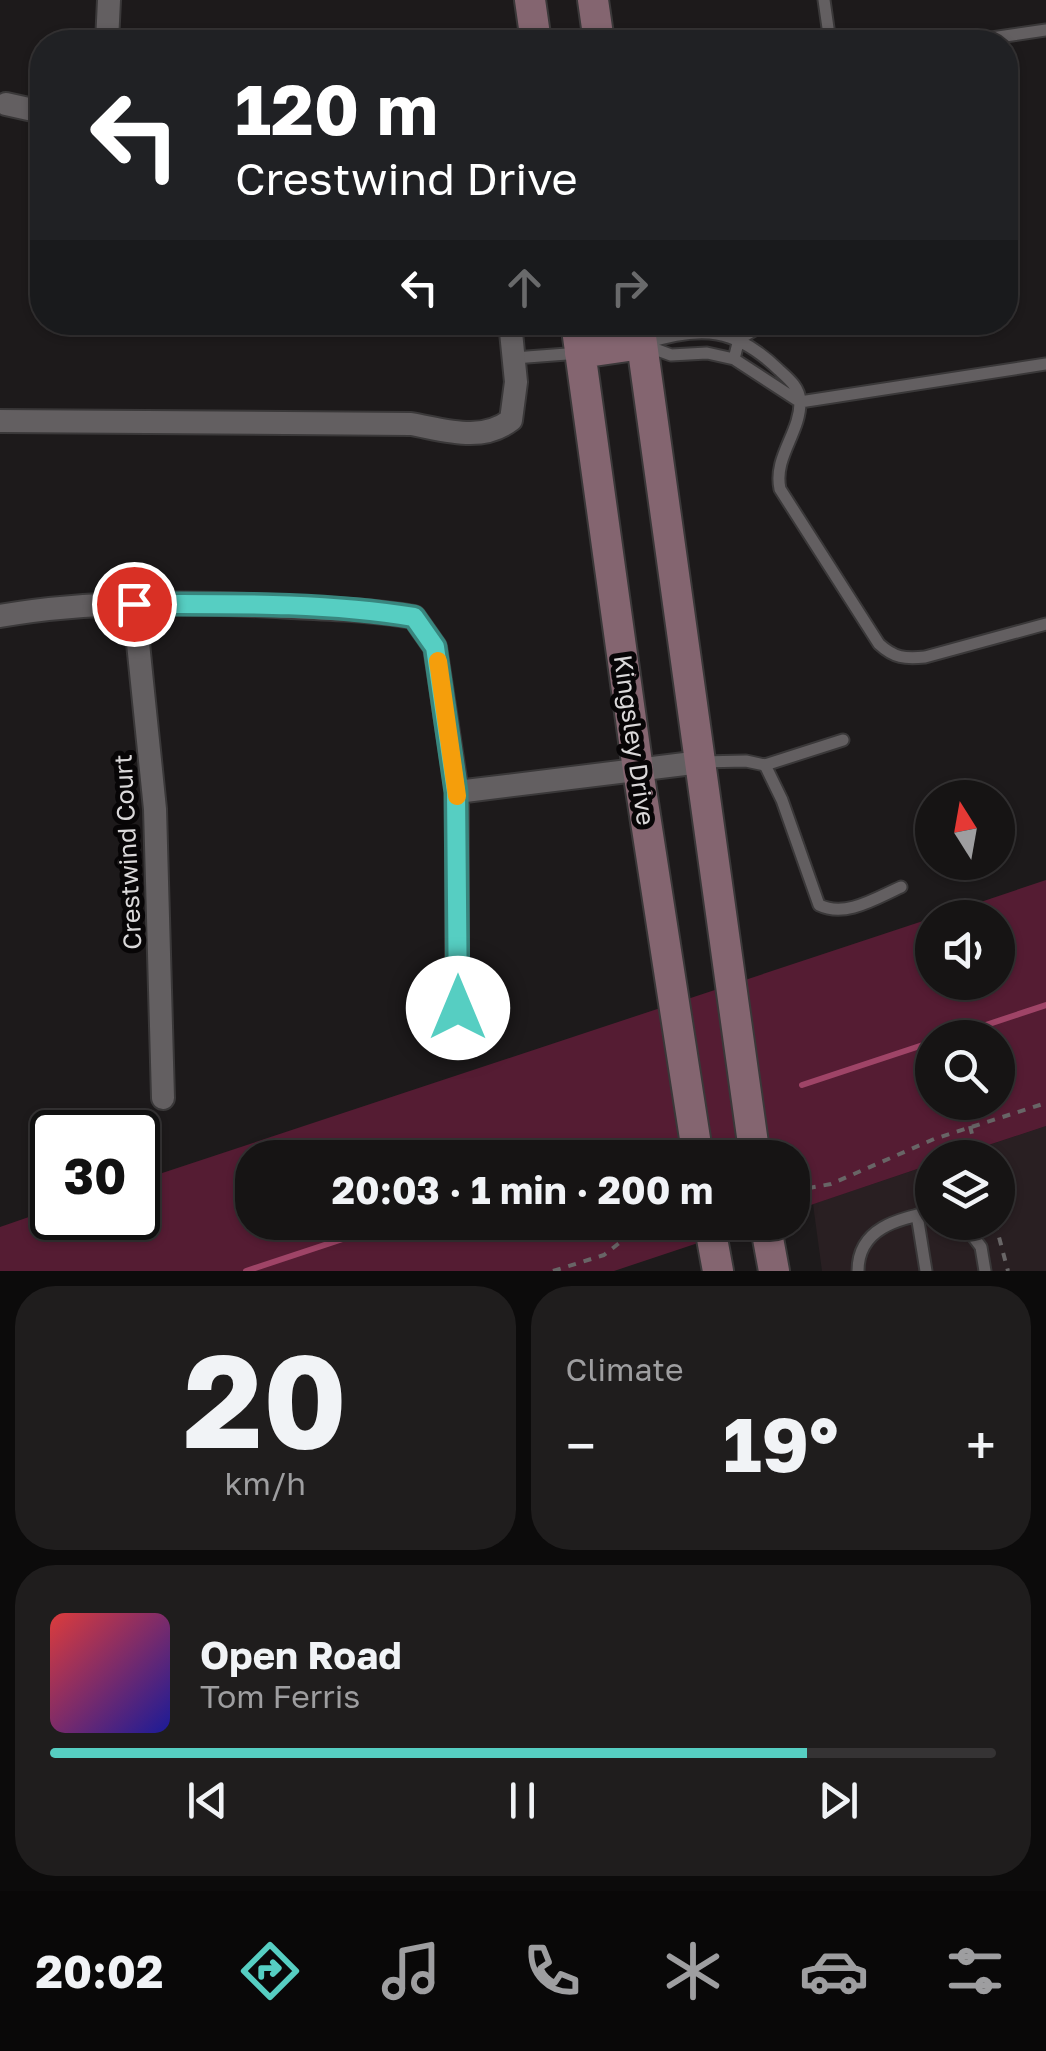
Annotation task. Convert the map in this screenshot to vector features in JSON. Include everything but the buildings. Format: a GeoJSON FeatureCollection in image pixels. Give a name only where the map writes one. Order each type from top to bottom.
{"type":"FeatureCollection","features":[{"type":"Feature","properties":{"kind":"main road"},"geometry":{"type":"LineString","coordinates":[[530,0],[534,30]]}},
{"type":"Feature","properties":{"kind":"main road"},"geometry":{"type":"LineString","coordinates":[[592,0],[597,30]]}},
{"type":"Feature","properties":{"kind":"main road"},"geometry":{"type":"LineString","coordinates":[[578,338],[624,335]]}},
{"type":"Feature","properties":{"kind":"main road"},"geometry":{"type":"LineString","coordinates":[[640,335],[753,1140]]}},
{"type":"Feature","properties":{"kind":"main road","name":"Kingsley Drive"},"geometry":{"type":"LineString","coordinates":[[578,338],[638,770],[695,1140]]}},
{"type":"Feature","properties":{"kind":"main road"},"geometry":{"type":"LineString","coordinates":[[712,1240],[718,1271]]}},
{"type":"Feature","properties":{"kind":"main road"},"geometry":{"type":"LineString","coordinates":[[768,1240],[774,1271]]}},
{"type":"Feature","properties":{"kind":"street"},"geometry":{"type":"LineString","coordinates":[[108,30],[109,0]]}},
{"type":"Feature","properties":{"kind":"street"},"geometry":{"type":"LineString","coordinates":[[6,104],[30,109]]}},
{"type":"Feature","properties":{"kind":"street"},"geometry":{"type":"LineString","coordinates":[[0,421],[411,424],[473,434],[495,432],[510,420],[516,382],[511,335]]}},
{"type":"Feature","properties":{"kind":"street","name":"Crestwind Court"},"geometry":{"type":"LineString","coordinates":[[134,604],[155,809],[163,1098]]}},
{"type":"Feature","properties":{"kind":"street"},"geometry":{"type":"LineString","coordinates":[[0,616],[50,607],[227,604],[414,617],[435,647],[456,792],[458,1008]]}},
{"type":"Feature","properties":{"kind":"street"},"geometry":{"type":"LineString","coordinates":[[456,792],[702,762]]}},
{"type":"Feature","properties":{"kind":"lane"},"geometry":{"type":"LineString","coordinates":[[824,0],[828,30]]}},
{"type":"Feature","properties":{"kind":"lane"},"geometry":{"type":"LineString","coordinates":[[1018,34],[1046,30]]}},
{"type":"Feature","properties":{"kind":"lane"},"geometry":{"type":"LineString","coordinates":[[641,335],[671,355],[707,354],[734,359],[800,402],[1046,364]]}},
{"type":"Feature","properties":{"kind":"lane"},"geometry":{"type":"LineString","coordinates":[[725,335],[740,339],[766,356],[797,387],[800,402],[777,475],[780,490],[879,644],[891,655],[906,659],[925,657],[1046,624]]}},
{"type":"Feature","properties":{"kind":"lane"},"geometry":{"type":"LineString","coordinates":[[734,359],[740,339],[747,335]]}},
{"type":"Feature","properties":{"kind":"lane"},"geometry":{"type":"LineString","coordinates":[[514,358],[578,338]]}},
{"type":"Feature","properties":{"kind":"lane"},"geometry":{"type":"LineString","coordinates":[[702,762],[746,761],[765,765],[843,740]]}},
{"type":"Feature","properties":{"kind":"lane"},"geometry":{"type":"LineString","coordinates":[[765,765],[782,800],[819,906],[829,910],[854,907],[900,887]]}},
{"type":"Feature","properties":{"kind":"lane"},"geometry":{"type":"LineString","coordinates":[[858,1271],[861,1250],[872,1234],[890,1223],[915,1216]]}},
{"type":"Feature","properties":{"kind":"lane"},"geometry":{"type":"LineString","coordinates":[[922,1240],[926,1271]]}},
{"type":"Feature","properties":{"kind":"lane"},"geometry":{"type":"LineString","coordinates":[[974,1240],[986,1271]]}},
{"type":"Feature","properties":{"kind":"path"},"geometry":{"type":"LineString","coordinates":[[810,1188],[830,1184],[970,1126],[1046,1103]]}},
{"type":"Feature","properties":{"kind":"path"},"geometry":{"type":"LineString","coordinates":[[970,1126],[974,1140]]}},
{"type":"Feature","properties":{"kind":"path"},"geometry":{"type":"LineString","coordinates":[[553,1271],[604,1255],[623,1240]]}},
{"type":"Feature","properties":{"kind":"path"},"geometry":{"type":"LineString","coordinates":[[1000,1240],[1008,1271]]}},
{"type":"Feature","properties":{"kind":"shaded area"},"geometry":{"type":"Polygon","coordinates":[[[1046,880],[1046,1126],[1004,1140],[915,1140],[915,1170],[810,1205],[810,1140],[262,1140],[915,924],[915,1000],[1015,1000],[1015,900],[987,900],[1046,880]]]}},
{"type":"Feature","properties":{"kind":"shaded area"},"geometry":{"type":"Polygon","coordinates":[[[1046,1126],[1046,1271],[822,1271],[813,1204],[915,1170],[915,1240],[1015,1240],[1015,1140],[1004,1140],[1046,1126]]]}},
{"type":"Feature","properties":{"kind":"shaded area"},"geometry":{"type":"Polygon","coordinates":[[[235,1149],[235,1240],[707,1240],[614,1271],[0,1271],[0,1227],[30,1217],[30,1240],[160,1240],[160,1174],[235,1149]]]}},
{"type":"Feature","properties":{"kind":"waterway"},"geometry":{"type":"LineString","coordinates":[[1001,1020],[1046,1005]]}},
{"type":"Feature","properties":{"kind":"waterway"},"geometry":{"type":"LineString","coordinates":[[802,1085],[915,1048]]}},
{"type":"Feature","properties":{"kind":"waterway"},"geometry":{"type":"LineString","coordinates":[[246,1271],[340,1240]]}},
{"type":"Feature","properties":{"kind":"slow traffic"},"geometry":{"type":"LineString","coordinates":[[438,661],[457,796]]}},
{"type":"Feature","properties":{"kind":"route"},"geometry":{"type":"LineString","coordinates":[[134,604],[227,604],[414,617],[435,647],[456,792],[458,1008]]}}]}
